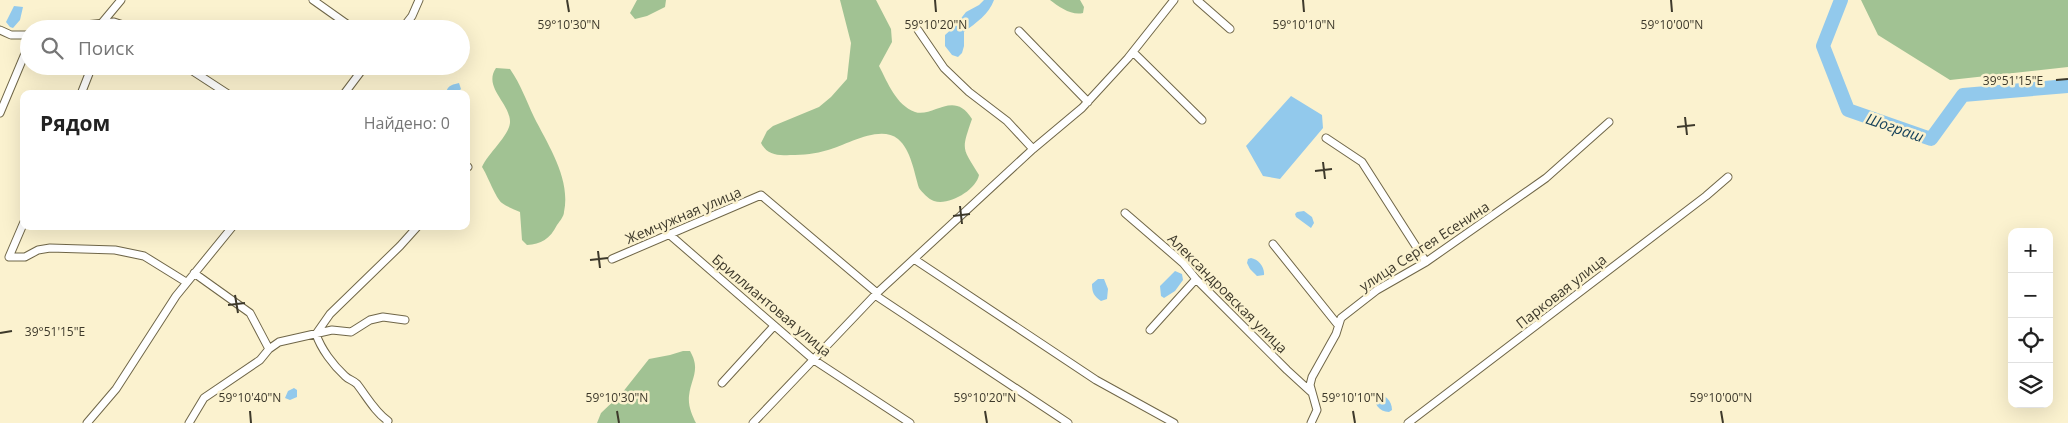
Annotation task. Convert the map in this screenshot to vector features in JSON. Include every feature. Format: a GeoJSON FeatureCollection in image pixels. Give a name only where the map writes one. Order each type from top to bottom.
{"type":"FeatureCollection","features":[{"type":"Feature","properties":{"kind":"street"},"geometry":{"type":"LineString","coordinates":[[106,20],[121,0]]}},
{"type":"Feature","properties":{"kind":"street"},"geometry":{"type":"LineString","coordinates":[[313,0],[341,20]]}},
{"type":"Feature","properties":{"kind":"street"},"geometry":{"type":"LineString","coordinates":[[409,20],[419,0]]}},
{"type":"Feature","properties":{"kind":"street"},"geometry":{"type":"LineString","coordinates":[[754,423],[876,294],[1033,149],[1088,102],[1133,52],[1174,0]]}},
{"type":"Feature","properties":{"kind":"street"},"geometry":{"type":"LineString","coordinates":[[1197,0],[1230,29]]}},
{"type":"Feature","properties":{"kind":"street"},"geometry":{"type":"LineString","coordinates":[[0,30],[11,35],[20,35]]}},
{"type":"Feature","properties":{"kind":"street"},"geometry":{"type":"LineString","coordinates":[[918,30],[944,68],[969,92],[1007,121],[1033,149]]}},
{"type":"Feature","properties":{"kind":"street"},"geometry":{"type":"LineString","coordinates":[[1019,32],[1088,102]]}},
{"type":"Feature","properties":{"kind":"street"},"geometry":{"type":"LineString","coordinates":[[1133,52],[1202,120]]}},
{"type":"Feature","properties":{"kind":"street"},"geometry":{"type":"LineString","coordinates":[[0,113],[20,65]]}},
{"type":"Feature","properties":{"kind":"street"},"geometry":{"type":"LineString","coordinates":[[83,90],[88,75]]}},
{"type":"Feature","properties":{"kind":"street"},"geometry":{"type":"LineString","coordinates":[[199,75],[222,90]]}},
{"type":"Feature","properties":{"kind":"street"},"geometry":{"type":"LineString","coordinates":[[347,90],[358,75]]}},
{"type":"Feature","properties":{"kind":"street","name":"улица Сергея Есенина"},"geometry":{"type":"LineString","coordinates":[[1312,423],[1316,410],[1310,385],[1312,377],[1336,334],[1341,318],[1377,290],[1426,262],[1546,178],[1609,122]]}},
{"type":"Feature","properties":{"kind":"street"},"geometry":{"type":"LineString","coordinates":[[1326,138],[1362,162],[1426,262]]}},
{"type":"Feature","properties":{"kind":"street","name":"Парковая улица"},"geometry":{"type":"LineString","coordinates":[[1408,423],[1544,321],[1728,177]]}},
{"type":"Feature","properties":{"kind":"street","name":"Жемчужная улица"},"geometry":{"type":"LineString","coordinates":[[612,259],[761,195],[876,294],[1068,423]]}},
{"type":"Feature","properties":{"kind":"street","name":"Александровская улица"},"geometry":{"type":"LineString","coordinates":[[1126,213],[1183,263],[1196,279],[1311,392]]}},
{"type":"Feature","properties":{"kind":"street"},"geometry":{"type":"LineString","coordinates":[[21,230],[9,257],[25,258],[38,250],[50,248],[115,250],[144,256],[186,282]]}},
{"type":"Feature","properties":{"kind":"street"},"geometry":{"type":"LineString","coordinates":[[87,423],[116,389],[186,282],[230,230]]}},
{"type":"Feature","properties":{"kind":"street"},"geometry":{"type":"LineString","coordinates":[[316,334],[330,314],[414,230]]}},
{"type":"Feature","properties":{"kind":"street","name":"Бриллиантовая улица"},"geometry":{"type":"LineString","coordinates":[[670,235],[814,360],[910,423]]}},
{"type":"Feature","properties":{"kind":"street"},"geometry":{"type":"LineString","coordinates":[[1274,244],[1338,325]]}},
{"type":"Feature","properties":{"kind":"street"},"geometry":{"type":"LineString","coordinates":[[914,259],[1096,380],[1174,423]]}},
{"type":"Feature","properties":{"kind":"street"},"geometry":{"type":"LineString","coordinates":[[194,273],[250,314],[269,349]]}},
{"type":"Feature","properties":{"kind":"street"},"geometry":{"type":"LineString","coordinates":[[1150,330],[1196,279]]}},
{"type":"Feature","properties":{"kind":"street"},"geometry":{"type":"LineString","coordinates":[[188,423],[204,398],[260,360],[269,349],[279,342],[332,330],[351,332],[370,320],[383,317],[405,320]]}},
{"type":"Feature","properties":{"kind":"street"},"geometry":{"type":"LineString","coordinates":[[722,383],[774,326]]}},
{"type":"Feature","properties":{"kind":"street"},"geometry":{"type":"LineString","coordinates":[[316,334],[319,343],[335,366],[347,379],[356,382],[382,417],[388,421],[387,423]]}},
{"type":"Feature","properties":{"kind":"green space"},"geometry":{"type":"Polygon","coordinates":[[[637,0],[666,0],[665,7],[647,16],[635,19],[630,13],[637,0]]]}},
{"type":"Feature","properties":{"kind":"green space"},"geometry":{"type":"Polygon","coordinates":[[[840,0],[876,0],[891,29],[892,42],[879,66],[893,93],[908,109],[922,113],[951,105],[958,106],[965,110],[972,119],[966,137],[965,148],[969,159],[979,175],[973,186],[961,196],[940,202],[927,197],[919,188],[906,149],[898,139],[891,135],[882,134],[863,137],[828,150],[805,154],[777,155],[763,147],[761,143],[767,131],[773,126],[819,107],[847,79],[851,43],[840,0]]]}},
{"type":"Feature","properties":{"kind":"green space"},"geometry":{"type":"Polygon","coordinates":[[[1050,0],[1080,0],[1084,7],[1083,13],[1070,12],[1050,0]]]}},
{"type":"Feature","properties":{"kind":"green space"},"geometry":{"type":"Polygon","coordinates":[[[1861,0],[2068,0],[2068,67],[1950,80],[1878,35],[1861,0]]]}},
{"type":"Feature","properties":{"kind":"green space"},"geometry":{"type":"Polygon","coordinates":[[[496,68],[510,69],[557,163],[561,175],[565,200],[564,214],[554,230],[541,242],[527,245],[522,240],[520,212],[500,201],[482,167],[507,132],[510,121],[506,107],[494,88],[493,75],[496,68]]]}},
{"type":"Feature","properties":{"kind":"green space"},"geometry":{"type":"Polygon","coordinates":[[[690,351],[695,364],[689,400],[696,423],[597,423],[601,413],[622,393],[649,359],[690,351]]]}},
{"type":"Feature","properties":{"kind":"water"},"geometry":{"type":"Polygon","coordinates":[[[984,0],[994,0],[985,14],[964,32],[962,53],[958,57],[952,55],[945,46],[945,35],[966,12],[984,0]]]}},
{"type":"Feature","properties":{"kind":"water"},"geometry":{"type":"Polygon","coordinates":[[[14,6],[23,7],[20,20],[13,28],[6,22],[14,6]]]}},
{"type":"Feature","properties":{"kind":"water"},"geometry":{"type":"Polygon","coordinates":[[[459,83],[461,89],[447,90],[452,85],[459,83]]]}},
{"type":"Feature","properties":{"kind":"water"},"geometry":{"type":"Polygon","coordinates":[[[1291,96],[1322,115],[1323,128],[1280,179],[1263,176],[1246,146],[1291,96]]]}},
{"type":"Feature","properties":{"kind":"water"},"geometry":{"type":"Polygon","coordinates":[[[1304,211],[1312,217],[1314,223],[1311,228],[1296,217],[1295,214],[1297,212],[1304,211]]]}},
{"type":"Feature","properties":{"kind":"water"},"geometry":{"type":"Polygon","coordinates":[[[1251,258],[1260,264],[1264,275],[1257,276],[1250,269],[1247,263],[1248,259],[1251,258]]]}},
{"type":"Feature","properties":{"kind":"water"},"geometry":{"type":"Polygon","coordinates":[[[1175,271],[1182,274],[1183,280],[1175,291],[1164,298],[1161,296],[1160,286],[1175,271]]]}},
{"type":"Feature","properties":{"kind":"water"},"geometry":{"type":"Polygon","coordinates":[[[1098,279],[1104,279],[1108,289],[1107,299],[1101,301],[1092,290],[1092,284],[1098,279]]]}},
{"type":"Feature","properties":{"kind":"water"},"geometry":{"type":"Polygon","coordinates":[[[294,388],[297,390],[297,397],[290,400],[285,398],[288,391],[294,388]]]}},
{"type":"Feature","properties":{"kind":"water"},"geometry":{"type":"Polygon","coordinates":[[[1376,392],[1387,398],[1391,403],[1392,410],[1385,412],[1378,406],[1373,394],[1376,392]]]}},
{"type":"Feature","properties":{"kind":"waterway","name":"Шограш"},"geometry":{"type":"LineString","coordinates":[[1841,0],[1823,46],[1848,110],[1931,139],[1963,95],[2068,86]]}}]}
